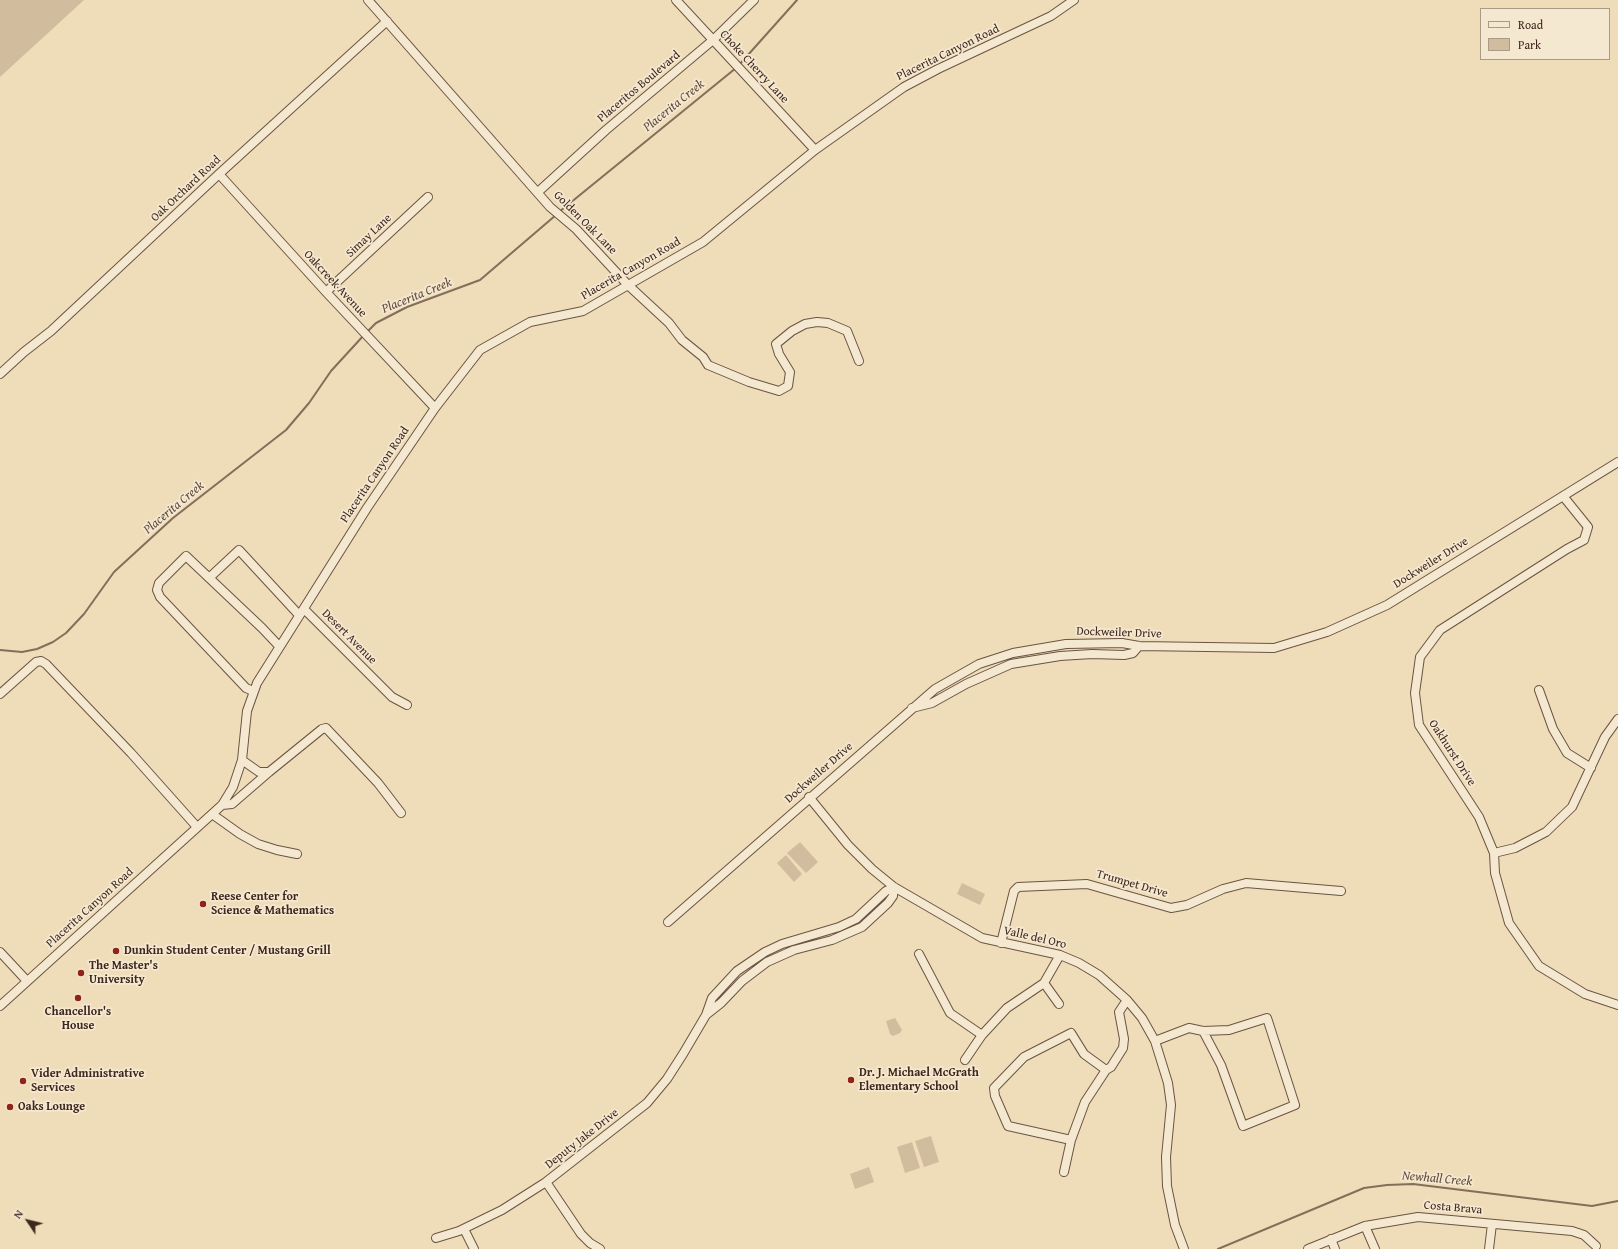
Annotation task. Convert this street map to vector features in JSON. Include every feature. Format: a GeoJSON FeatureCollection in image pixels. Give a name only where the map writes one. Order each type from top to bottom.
{"type":"FeatureCollection","features":[{"type":"Feature","properties":{"kind":"street","name":"Golden Oak Lane"},"geometry":{"type":"LineString","coordinates":[[368,0],[550,207],[576,229],[628,285],[669,323],[682,340],[703,357],[708,365],[768,389],[779,391],[788,386],[790,372],[779,354],[776,344],[792,331],[805,324],[828,324],[847,331],[859,361]]}},
{"type":"Feature","properties":{"kind":"street","name":"Choke Cherry Lane"},"geometry":{"type":"LineString","coordinates":[[676,0],[815,150]]}},
{"type":"Feature","properties":{"kind":"street","name":"Placeritos Boulevard"},"geometry":{"type":"LineString","coordinates":[[538,192],[606,130],[712,40],[754,0]]}},
{"type":"Feature","properties":{"kind":"street","name":"Placerita Canyon Road"},"geometry":{"type":"LineString","coordinates":[[0,1006],[222,805],[233,787],[242,760],[246,711],[253,691],[279,646],[367,508],[435,408],[480,350],[530,322],[583,311],[702,242],[815,150],[917,79],[1051,16],[1074,0]]}},
{"type":"Feature","properties":{"kind":"street","name":"Oak Orchard Road"},"geometry":{"type":"LineString","coordinates":[[0,374],[24,352],[51,331],[387,20]]}},
{"type":"Feature","properties":{"kind":"street","name":"Oakcreek Avenue"},"geometry":{"type":"LineString","coordinates":[[219,174],[326,292],[435,408]]}},
{"type":"Feature","properties":{"kind":"street","name":"Simay Lane"},"geometry":{"type":"LineString","coordinates":[[326,292],[428,197]]}},
{"type":"Feature","properties":{"kind":"street","name":"Dockweiler Drive"},"geometry":{"type":"LineString","coordinates":[[668,922],[911,708],[934,689],[958,674],[979,664],[1013,653],[1073,643],[1122,643],[1139,646],[1274,648],[1327,632],[1387,605],[1618,462]]}},
{"type":"Feature","properties":{"kind":"street","name":"Oakhurst Drive"},"geometry":{"type":"LineString","coordinates":[[1563,496],[1588,528],[1584,540],[1567,549],[1440,630],[1420,657],[1415,693],[1419,725],[1479,817],[1494,853],[1495,873],[1509,923],[1539,966],[1585,994],[1618,1005]]}},
{"type":"Feature","properties":{"kind":"street","name":"Desert Avenue"},"geometry":{"type":"LineString","coordinates":[[209,578],[239,550],[392,697],[407,704]]}},
{"type":"Feature","properties":{"kind":"street"},"geometry":{"type":"LineString","coordinates":[[253,691],[246,688],[190,631],[158,594],[159,583],[186,556],[279,646]]}},
{"type":"Feature","properties":{"kind":"street"},"geometry":{"type":"LineString","coordinates":[[911,708],[932,703],[972,681],[1011,664],[1060,656],[1092,654],[1124,655],[1133,652],[1139,646]]}},
{"type":"Feature","properties":{"kind":"street"},"geometry":{"type":"LineString","coordinates":[[0,694],[27,669],[41,661],[46,664],[131,753],[197,827]]}},
{"type":"Feature","properties":{"kind":"street"},"geometry":{"type":"LineString","coordinates":[[1539,690],[1553,729],[1567,753],[1591,768]]}},
{"type":"Feature","properties":{"kind":"street"},"geometry":{"type":"LineString","coordinates":[[1494,853],[1515,848],[1546,832],[1572,807],[1605,737],[1618,719]]}},
{"type":"Feature","properties":{"kind":"street"},"geometry":{"type":"LineString","coordinates":[[222,805],[232,804],[322,729],[326,728],[378,783],[401,813]]}},
{"type":"Feature","properties":{"kind":"street"},"geometry":{"type":"LineString","coordinates":[[242,760],[259,772],[269,772]]}},
{"type":"Feature","properties":{"kind":"street","name":"Valle del Oro"},"geometry":{"type":"LineString","coordinates":[[810,797],[848,845],[872,869],[894,887],[964,929],[982,938],[1060,955],[1079,963],[1099,976],[1128,1000],[1142,1018],[1155,1041],[1164,1065],[1171,1105],[1166,1157],[1167,1186],[1170,1207],[1183,1247]]}},
{"type":"Feature","properties":{"kind":"street"},"geometry":{"type":"LineString","coordinates":[[212,814],[240,834],[258,844],[297,854]]}},
{"type":"Feature","properties":{"kind":"street","name":"Trumpet Drive"},"geometry":{"type":"LineString","coordinates":[[1001,943],[1014,891],[1018,887],[1087,884],[1171,908],[1187,905],[1223,889],[1246,884],[1341,890]]}},
{"type":"Feature","properties":{"kind":"street","name":"Deputy Jake Drive"},"geometry":{"type":"LineString","coordinates":[[436,1238],[464,1229],[502,1210],[546,1182],[647,1103],[667,1079],[706,1015],[712,998],[724,983],[751,960],[782,944],[839,927],[856,919],[886,891],[894,887]]}},
{"type":"Feature","properties":{"kind":"street"},"geometry":{"type":"LineString","coordinates":[[0,952],[27,981]]}},
{"type":"Feature","properties":{"kind":"street"},"geometry":{"type":"LineString","coordinates":[[919,954],[950,1013],[982,1035]]}},
{"type":"Feature","properties":{"kind":"street"},"geometry":{"type":"LineString","coordinates":[[965,1060],[982,1035],[1007,1008],[1044,984],[1060,955]]}},
{"type":"Feature","properties":{"kind":"street"},"geometry":{"type":"LineString","coordinates":[[1044,984],[1059,1004]]}},
{"type":"Feature","properties":{"kind":"street"},"geometry":{"type":"LineString","coordinates":[[1064,1172],[1071,1140],[1085,1102],[1106,1070],[1111,1067],[1123,1048],[1124,1039],[1119,1012],[1128,1000]]}},
{"type":"Feature","properties":{"kind":"street"},"geometry":{"type":"LineString","coordinates":[[1155,1041],[1189,1028],[1203,1031],[1229,1030],[1267,1018],[1295,1105],[1243,1126],[1220,1065],[1203,1031]]}},
{"type":"Feature","properties":{"kind":"street"},"geometry":{"type":"LineString","coordinates":[[1071,1140],[1008,1126],[995,1096],[994,1088],[1024,1057],[1071,1033],[1084,1054],[1106,1070]]}},
{"type":"Feature","properties":{"kind":"street"},"geometry":{"type":"LineString","coordinates":[[546,1182],[581,1234],[590,1243],[600,1249]]}},
{"type":"Feature","properties":{"kind":"street","name":"Costa Brava"},"geometry":{"type":"LineString","coordinates":[[1308,1249],[1365,1226],[1418,1217],[1572,1231],[1584,1235],[1596,1246]]}},
{"type":"Feature","properties":{"kind":"street"},"geometry":{"type":"LineString","coordinates":[[1490,1249],[1492,1224]]}},
{"type":"Feature","properties":{"kind":"street"},"geometry":{"type":"LineString","coordinates":[[1365,1226],[1375,1249]]}},
{"type":"Feature","properties":{"kind":"street"},"geometry":{"type":"LineString","coordinates":[[464,1229],[474,1249]]}},
{"type":"Feature","properties":{"kind":"street"},"geometry":{"type":"LineString","coordinates":[[1331,1239],[1335,1249]]}},
{"type":"Feature","properties":{"kind":"green space"},"geometry":{"type":"Polygon","coordinates":[[[0,0],[84,0],[0,77],[0,0]]]}},
{"type":"Feature","properties":{"kind":"green space"},"geometry":{"type":"Polygon","coordinates":[[[800,842],[818,862],[806,873],[787,853],[800,842]]]}},
{"type":"Feature","properties":{"kind":"green space"},"geometry":{"type":"Polygon","coordinates":[[[786,855],[802,874],[794,882],[777,863],[786,855]]]}},
{"type":"Feature","properties":{"kind":"green space"},"geometry":{"type":"Polygon","coordinates":[[[962,883],[985,894],[980,905],[957,894],[962,883]]]}},
{"type":"Feature","properties":{"kind":"green space"},"geometry":{"type":"Polygon","coordinates":[[[895,1018],[902,1030],[900,1033],[893,1036],[890,1034],[886,1021],[895,1018]]]}},
{"type":"Feature","properties":{"kind":"green space"},"geometry":{"type":"Polygon","coordinates":[[[931,1136],[939,1162],[924,1167],[915,1141],[931,1136]]]}},
{"type":"Feature","properties":{"kind":"green space"},"geometry":{"type":"Polygon","coordinates":[[[912,1142],[920,1168],[905,1173],[897,1147],[912,1142]]]}},
{"type":"Feature","properties":{"kind":"green space"},"geometry":{"type":"Polygon","coordinates":[[[869,1167],[874,1182],[855,1189],[850,1174],[869,1167]]]}},
{"type":"Feature","properties":{"kind":"waterway","name":"Placerita Creek"},"geometry":{"type":"LineString","coordinates":[[739,65],[797,0]]}},
{"type":"Feature","properties":{"kind":"waterway","name":"Placerita Creek"},"geometry":{"type":"LineString","coordinates":[[559,212],[736,68]]}},
{"type":"Feature","properties":{"kind":"waterway","name":"Placerita Creek"},"geometry":{"type":"LineString","coordinates":[[367,332],[376,323],[407,307],[480,280],[556,215]]}},
{"type":"Feature","properties":{"kind":"waterway","name":"Placerita Creek"},"geometry":{"type":"LineString","coordinates":[[0,650],[22,652],[37,649],[53,642],[66,633],[84,614],[114,572],[173,518],[286,430],[309,403],[331,371],[364,335]]}},
{"type":"Feature","properties":{"kind":"waterway","name":"Newhall Creek"},"geometry":{"type":"LineString","coordinates":[[1218,1249],[1364,1188],[1387,1185],[1413,1184],[1592,1206],[1618,1201]]}},
{"type":"Feature","properties":{"kind":"place","name":"Reese Center for Science & Mathematics"},"geometry":{"type":"Point","coordinates":[203,904]}},
{"type":"Feature","properties":{"kind":"place","name":"Dunkin Student Center / Mustang Grill"},"geometry":{"type":"Point","coordinates":[116,951]}},
{"type":"Feature","properties":{"kind":"place","name":"The Master's University"},"geometry":{"type":"Point","coordinates":[81,973]}},
{"type":"Feature","properties":{"kind":"place","name":"Chancellor's House"},"geometry":{"type":"Point","coordinates":[78,998]}},
{"type":"Feature","properties":{"kind":"place","name":"Dr. J. Michael McGrath Elementary School"},"geometry":{"type":"Point","coordinates":[851,1080]}},
{"type":"Feature","properties":{"kind":"place","name":"Vider Administrative Services"},"geometry":{"type":"Point","coordinates":[23,1081]}},
{"type":"Feature","properties":{"kind":"place","name":"Oaks Lounge"},"geometry":{"type":"Point","coordinates":[10,1107]}}]}
